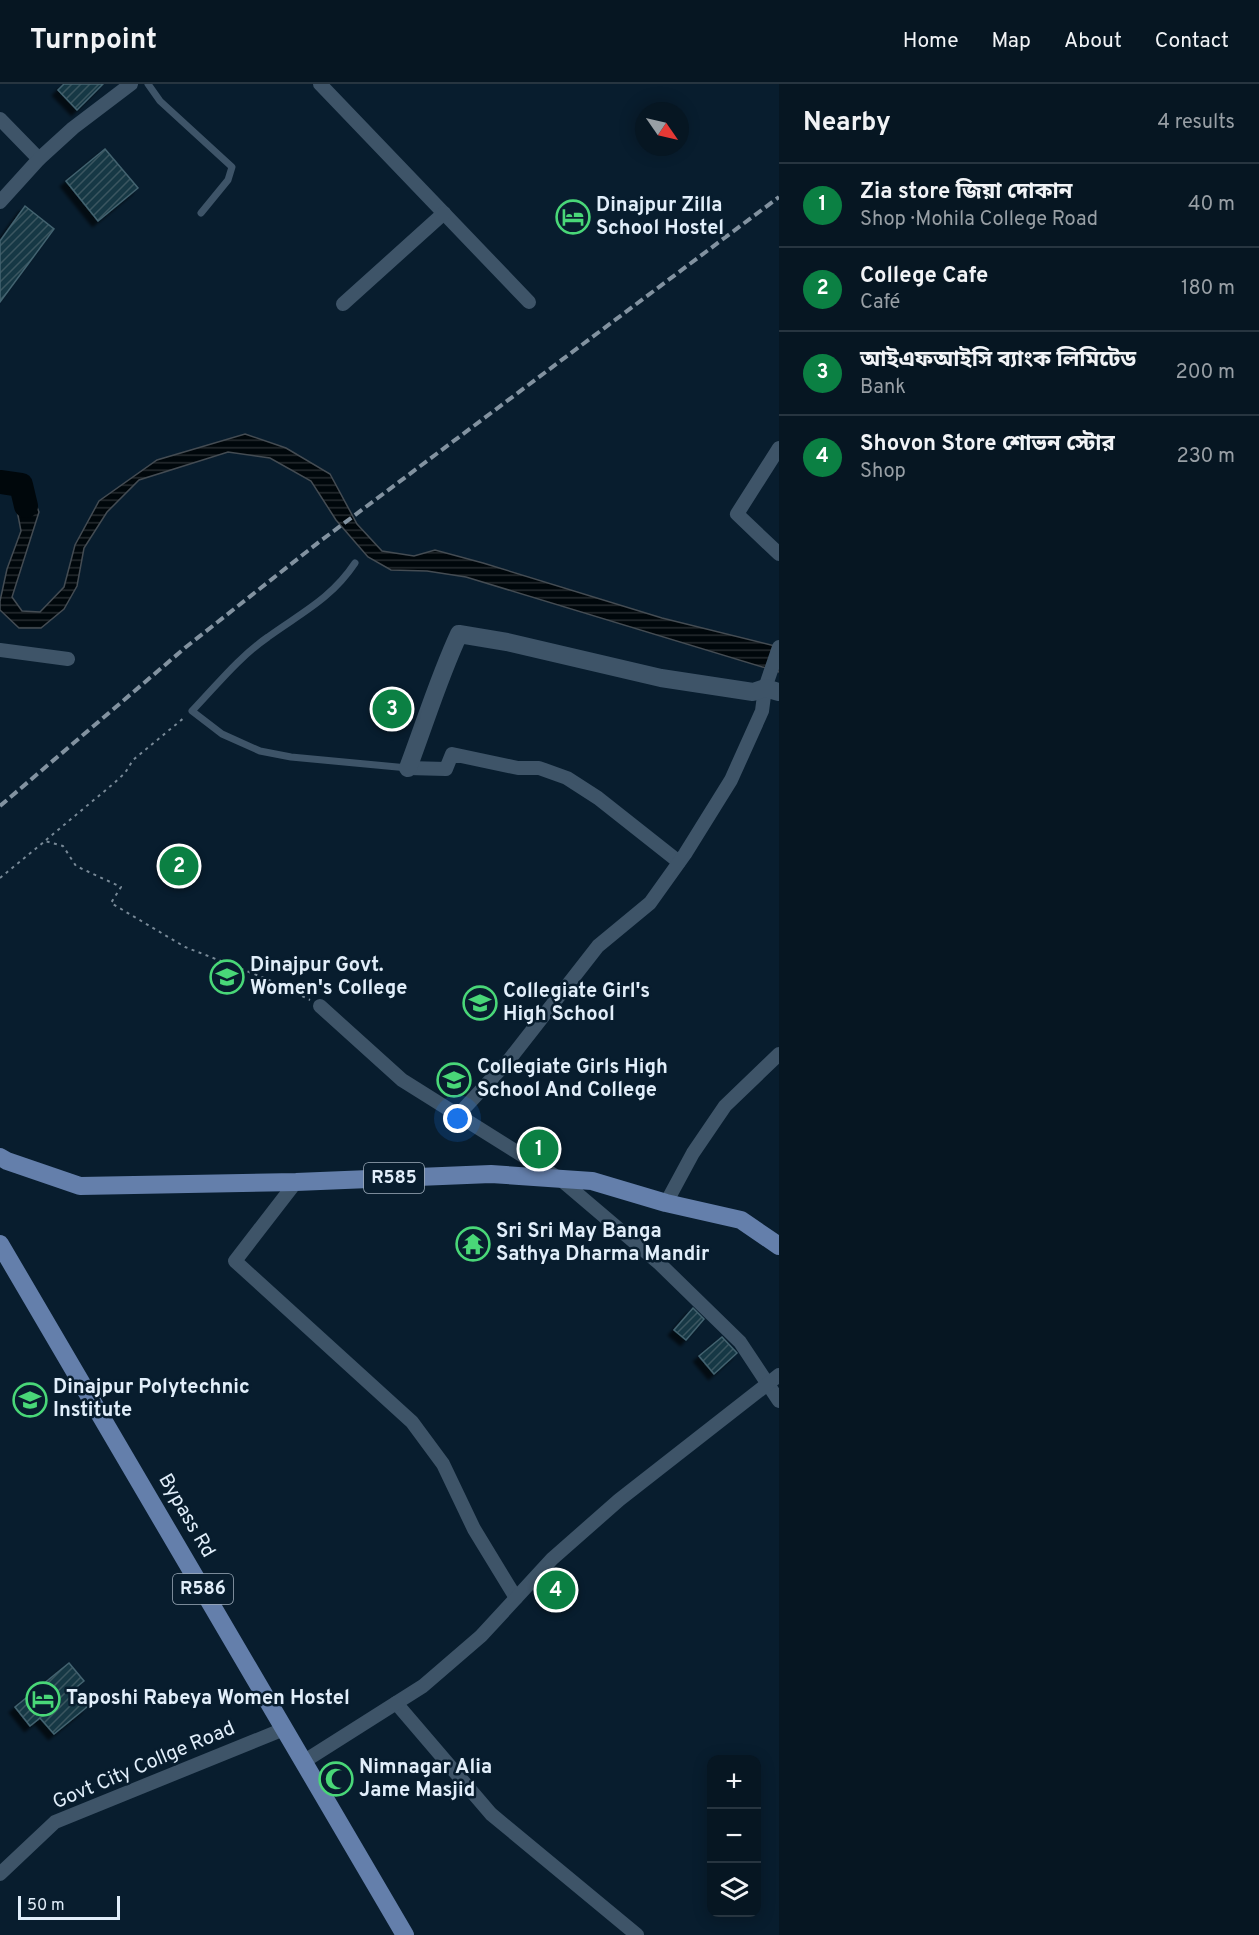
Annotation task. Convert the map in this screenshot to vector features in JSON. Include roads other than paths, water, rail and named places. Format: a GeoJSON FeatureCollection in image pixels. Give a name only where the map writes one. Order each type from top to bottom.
{"type":"FeatureCollection","features":[{"type":"Feature","properties":{"kind":"main road","name":"R585"},"geometry":{"type":"LineString","coordinates":[[0,1157],[80,1186],[296,1182],[490,1174],[592,1181],[666,1203],[741,1220],[779,1245]]}},
{"type":"Feature","properties":{"kind":"main road","name":"Bypass Rd"},"geometry":{"type":"LineString","coordinates":[[0,1244],[405,1935]]}},
{"type":"Feature","properties":{"kind":"street"},"geometry":{"type":"LineString","coordinates":[[0,202],[39,159],[73,128],[131,84]]}},
{"type":"Feature","properties":{"kind":"street"},"geometry":{"type":"LineString","coordinates":[[320,84],[529,302]]}},
{"type":"Feature","properties":{"kind":"street"},"geometry":{"type":"LineString","coordinates":[[0,119],[39,159]]}},
{"type":"Feature","properties":{"kind":"street"},"geometry":{"type":"LineString","coordinates":[[344,304],[444,213]]}},
{"type":"Feature","properties":{"kind":"street"},"geometry":{"type":"LineString","coordinates":[[779,448],[737,514],[779,554]]}},
{"type":"Feature","properties":{"kind":"street"},"geometry":{"type":"LineString","coordinates":[[679,862],[598,798],[567,778],[539,768],[518,768],[452,754],[446,769],[408,768],[446,663],[459,634],[507,642],[661,678],[753,692],[772,690]]}},
{"type":"Feature","properties":{"kind":"street"},"geometry":{"type":"LineString","coordinates":[[458,1115],[509,1060],[598,946],[650,903],[679,862],[731,780],[772,690],[779,647]]}},
{"type":"Feature","properties":{"kind":"street"},"geometry":{"type":"LineString","coordinates":[[0,650],[68,659]]}},
{"type":"Feature","properties":{"kind":"street"},"geometry":{"type":"LineString","coordinates":[[320,1006],[402,1080],[560,1179],[660,1264],[740,1342],[774,1379],[779,1401]]}},
{"type":"Feature","properties":{"kind":"street"},"geometry":{"type":"LineString","coordinates":[[666,1203],[693,1153],[725,1106],[779,1053]]}},
{"type":"Feature","properties":{"kind":"street"},"geometry":{"type":"LineString","coordinates":[[296,1182],[235,1261],[411,1422],[443,1464],[474,1528],[516,1598]]}},
{"type":"Feature","properties":{"kind":"street"},"geometry":{"type":"LineString","coordinates":[[303,1762],[423,1686],[481,1636],[552,1559],[619,1500],[774,1379]]}},
{"type":"Feature","properties":{"kind":"street"},"geometry":{"type":"LineString","coordinates":[[396,1703],[491,1814],[637,1935]]}},
{"type":"Feature","properties":{"kind":"street","name":"Govt City Collge Road"},"geometry":{"type":"LineString","coordinates":[[0,1874],[55,1822],[284,1730]]}},
{"type":"Feature","properties":{"kind":"lane"},"geometry":{"type":"LineString","coordinates":[[148,84],[160,101],[232,167],[228,180],[201,213]]}},
{"type":"Feature","properties":{"kind":"lane"},"geometry":{"type":"LineString","coordinates":[[355,563],[330,594],[267,638],[240,661],[192,711],[222,734],[260,751],[291,757],[408,768]]}},
{"type":"Feature","properties":{"kind":"waterway"},"geometry":{"type":"LineString","coordinates":[[0,482],[21,485],[26,506]]}},
{"type":"Feature","properties":{"kind":"railway"},"geometry":{"type":"LineString","coordinates":[[0,806],[186,647],[319,542],[779,197]]}},
{"type":"Feature","properties":{"kind":"place","name":"Dinajpur Zilla School Hostel"},"geometry":{"type":"Point","coordinates":[573,217]}},
{"type":"Feature","properties":{"kind":"place","name":"আইএফআইসি ব্যাংক লিমিটেড"},"geometry":{"type":"Point","coordinates":[392,709]}},
{"type":"Feature","properties":{"kind":"place","name":"College Cafe"},"geometry":{"type":"Point","coordinates":[179,866]}},
{"type":"Feature","properties":{"kind":"place","name":"Dinajpur Govt. Women's College"},"geometry":{"type":"Point","coordinates":[227,977]}},
{"type":"Feature","properties":{"kind":"place","name":"Collegiate Girl's High School"},"geometry":{"type":"Point","coordinates":[480,1003]}},
{"type":"Feature","properties":{"kind":"place","name":"Collegiate Girls High School And College"},"geometry":{"type":"Point","coordinates":[454,1080]}},
{"type":"Feature","properties":{"kind":"place","name":"Zia store জিয়া দোকান"},"geometry":{"type":"Point","coordinates":[539,1149]}},
{"type":"Feature","properties":{"kind":"place","name":"Sri Sri May Banga Sathya Dharma Mandir"},"geometry":{"type":"Point","coordinates":[473,1244]}},
{"type":"Feature","properties":{"kind":"place","name":"Dinajpur Polytechnic Institute"},"geometry":{"type":"Point","coordinates":[30,1400]}},
{"type":"Feature","properties":{"kind":"place","name":"Shovon Store শোভন স্টোর"},"geometry":{"type":"Point","coordinates":[556,1590]}},
{"type":"Feature","properties":{"kind":"place","name":"Taposhi Rabeya Women Hostel"},"geometry":{"type":"Point","coordinates":[43,1699]}},
{"type":"Feature","properties":{"kind":"place","name":"Nimnagar Alia Jame Masjid"},"geometry":{"type":"Point","coordinates":[336,1779]}}]}
